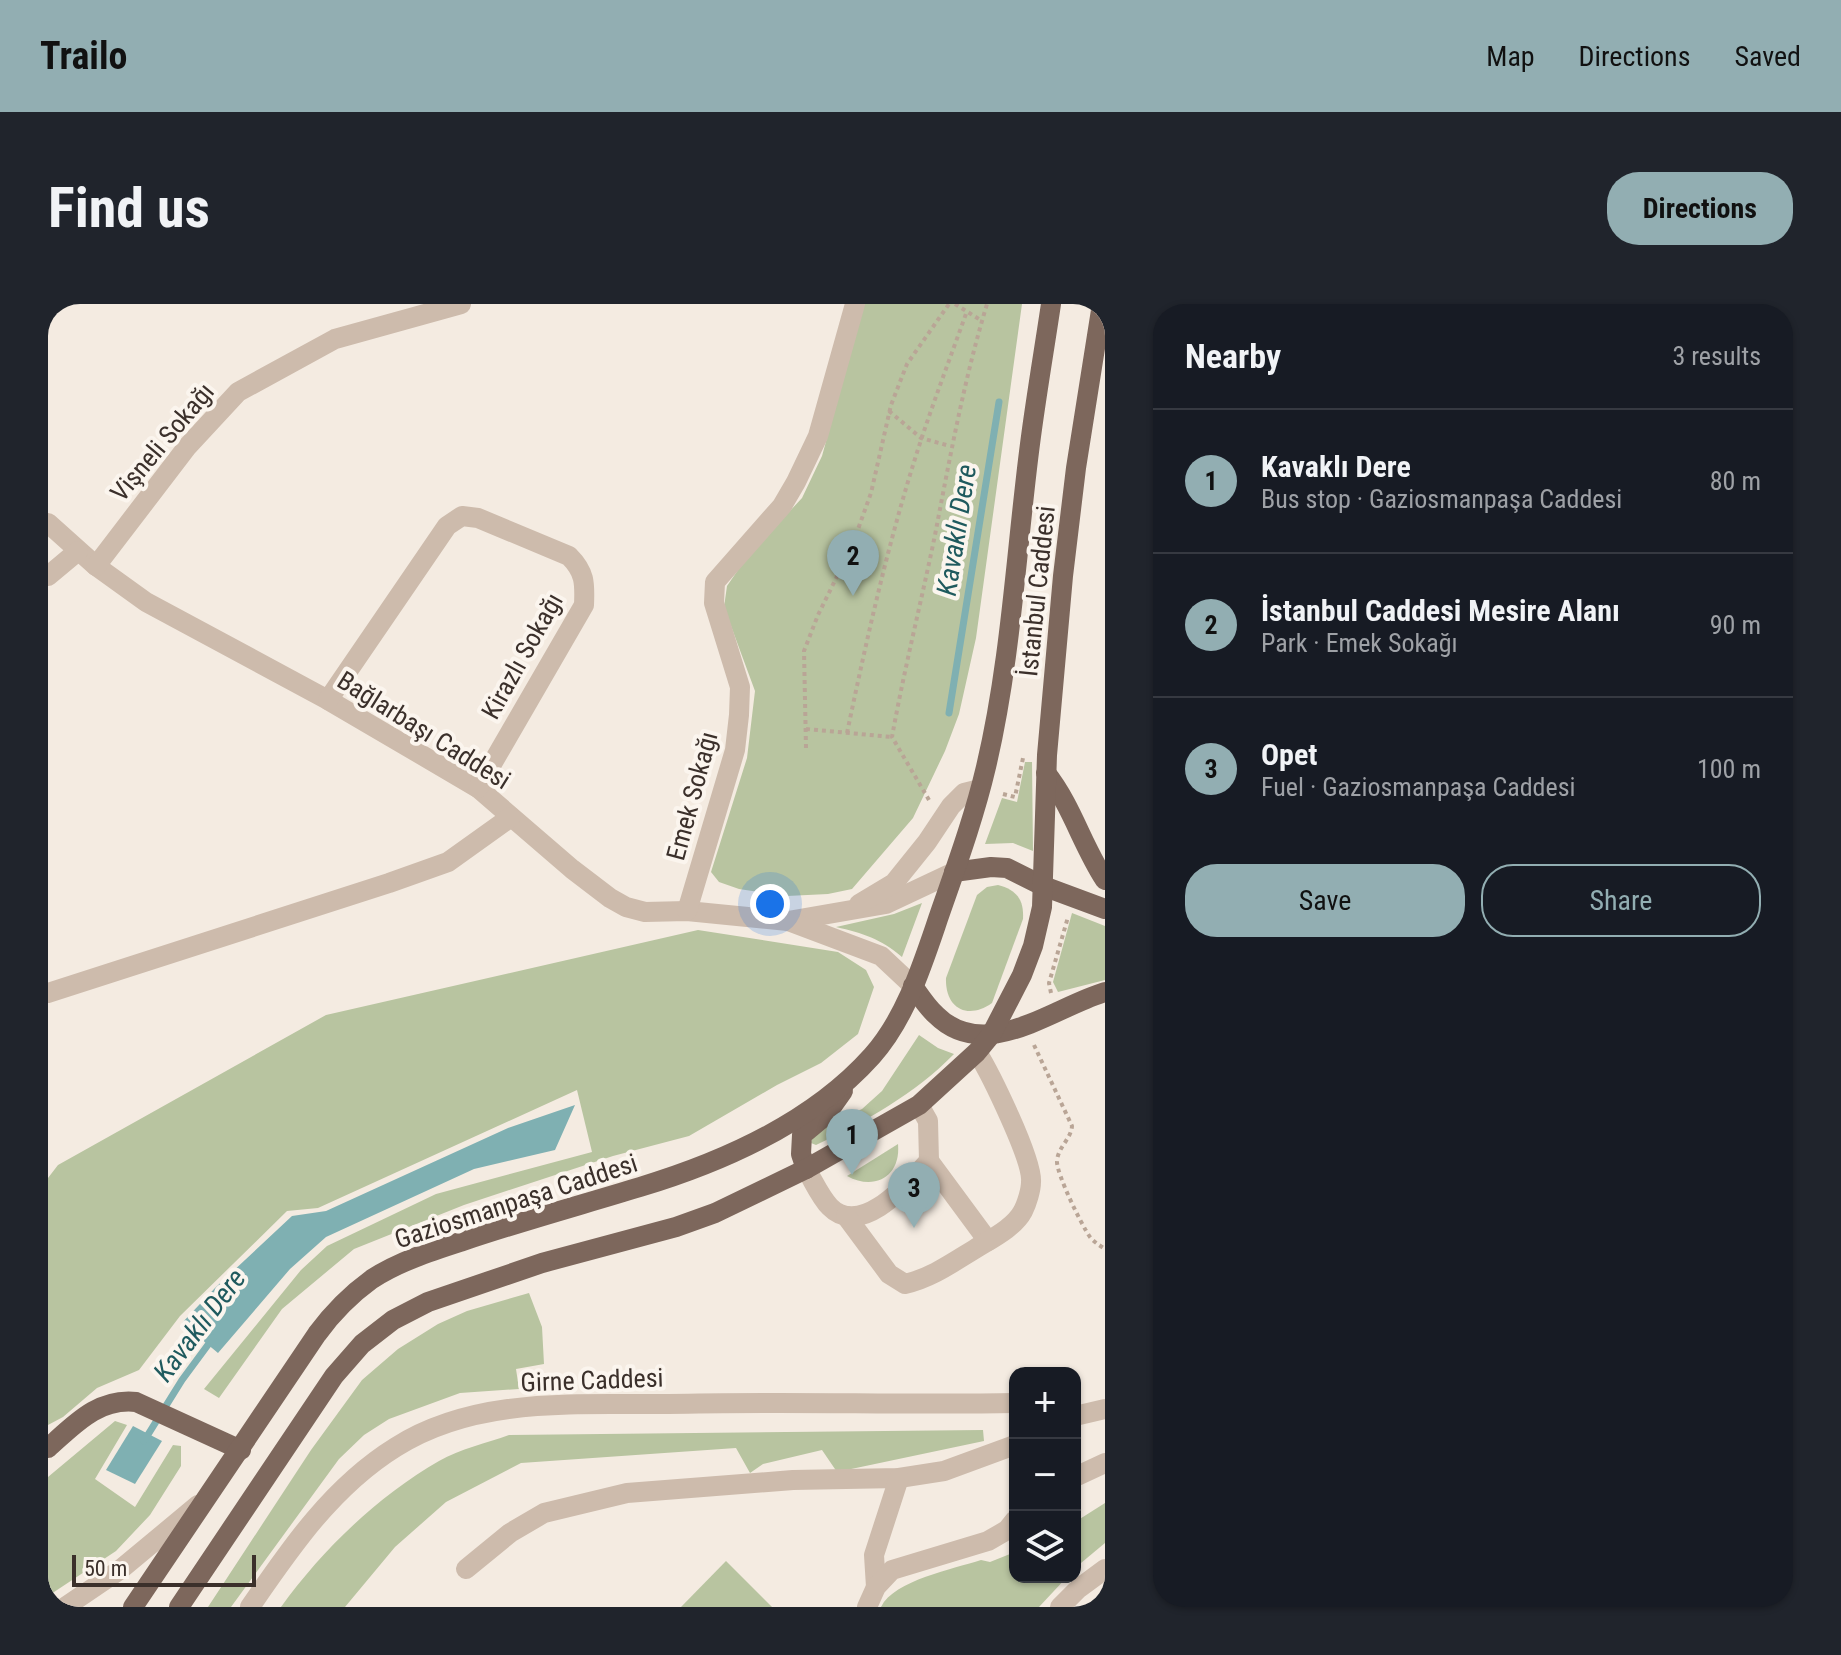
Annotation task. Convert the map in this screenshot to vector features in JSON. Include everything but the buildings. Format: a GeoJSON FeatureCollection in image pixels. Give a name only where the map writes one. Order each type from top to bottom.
{"type":"FeatureCollection","features":[{"type":"Feature","properties":{"kind":"main road","name":"İstanbul Caddesi"},"geometry":{"type":"LineString","coordinates":[[913,986],[980,789],[997,713],[1009,638],[1030,443],[1051,304]]}},
{"type":"Feature","properties":{"kind":"main road","name":"İstanbul Caddesi"},"geometry":{"type":"LineString","coordinates":[[991,1035],[1010,1001],[1033,946],[1042,907],[1047,764],[1071,514],[1102,304]]}},
{"type":"Feature","properties":{"kind":"main road"},"geometry":{"type":"LineString","coordinates":[[1047,764],[1074,816],[1088,854],[1105,880]]}},
{"type":"Feature","properties":{"kind":"main road"},"geometry":{"type":"LineString","coordinates":[[954,872],[982,867],[1007,868],[1043,886],[1105,909]]}},
{"type":"Feature","properties":{"kind":"main road"},"geometry":{"type":"LineString","coordinates":[[913,986],[937,1017],[954,1028],[991,1035],[1014,1031],[1105,992]]}},
{"type":"Feature","properties":{"kind":"main road","name":"Gaziosmanpaşa Caddesi"},"geometry":{"type":"LineString","coordinates":[[133,1607],[330,1316],[346,1299],[375,1277],[415,1257],[494,1230],[645,1186],[733,1154],[775,1131],[851,1077],[874,1053],[898,1017],[913,986]]}},
{"type":"Feature","properties":{"kind":"main road"},"geometry":{"type":"LineString","coordinates":[[179,1607],[334,1376],[362,1344],[393,1320],[428,1302],[479,1283],[715,1213],[806,1169],[919,1105],[977,1052],[991,1035]]}},
{"type":"Feature","properties":{"kind":"main road"},"geometry":{"type":"LineString","coordinates":[[806,1169],[801,1154],[802,1135],[826,1115],[851,1077]]}},
{"type":"Feature","properties":{"kind":"main road"},"geometry":{"type":"LineString","coordinates":[[48,1448],[96,1407],[120,1400],[136,1402],[241,1450]]}},
{"type":"Feature","properties":{"kind":"street","name":"Vişneli Sokağı"},"geometry":{"type":"LineString","coordinates":[[96,566],[187,447],[238,392],[335,339],[461,304]]}},
{"type":"Feature","properties":{"kind":"street","name":"Emek Sokağı"},"geometry":{"type":"LineString","coordinates":[[687,911],[735,750],[739,715],[740,687],[714,603],[715,582],[782,506],[796,482],[818,436],[855,304]]}},
{"type":"Feature","properties":{"kind":"street","name":"Kirazlı Sokağı"},"geometry":{"type":"LineString","coordinates":[[328,700],[447,526],[462,516],[478,518],[569,556],[580,567],[585,580],[584,605],[478,788]]}},
{"type":"Feature","properties":{"kind":"street","name":"Bağlarbaşı Caddesi"},"geometry":{"type":"LineString","coordinates":[[48,523],[96,566],[146,602],[328,700],[478,788],[572,869],[626,907],[645,912],[687,911],[788,921]]}},
{"type":"Feature","properties":{"kind":"street"},"geometry":{"type":"LineString","coordinates":[[48,576],[78,551]]}},
{"type":"Feature","properties":{"kind":"street"},"geometry":{"type":"LineString","coordinates":[[850,910],[894,883],[964,793],[980,789]]}},
{"type":"Feature","properties":{"kind":"street"},"geometry":{"type":"LineString","coordinates":[[48,993],[448,862],[511,817]]}},
{"type":"Feature","properties":{"kind":"street"},"geometry":{"type":"LineString","coordinates":[[788,921],[886,904],[954,872]]}},
{"type":"Feature","properties":{"kind":"street"},"geometry":{"type":"LineString","coordinates":[[788,921],[881,956],[913,986]]}},
{"type":"Feature","properties":{"kind":"street"},"geometry":{"type":"LineString","coordinates":[[806,1169],[830,1208],[846,1216],[889,1274],[905,1284],[925,1279],[988,1241],[1019,1219],[1025,1209],[1032,1180],[1027,1155],[988,1069],[977,1052]]}},
{"type":"Feature","properties":{"kind":"street"},"geometry":{"type":"LineString","coordinates":[[919,1105],[928,1121],[929,1161],[988,1241]]}},
{"type":"Feature","properties":{"kind":"street"},"geometry":{"type":"LineString","coordinates":[[846,1216],[866,1214],[882,1206],[929,1161]]}},
{"type":"Feature","properties":{"kind":"street"},"geometry":{"type":"LineString","coordinates":[[1081,1402],[1105,1403]]}},
{"type":"Feature","properties":{"kind":"street","name":"Girne Caddesi"},"geometry":{"type":"LineString","coordinates":[[250,1607],[315,1517],[355,1476],[397,1446],[440,1425],[500,1409],[648,1404],[1009,1403]]}},
{"type":"Feature","properties":{"kind":"street"},"geometry":{"type":"LineString","coordinates":[[1081,1415],[1105,1409]]}},
{"type":"Feature","properties":{"kind":"street"},"geometry":{"type":"LineString","coordinates":[[466,1569],[510,1533],[544,1513],[627,1493],[793,1480],[899,1478],[944,1471],[1009,1447]]}},
{"type":"Feature","properties":{"kind":"street"},"geometry":{"type":"LineString","coordinates":[[1081,1474],[1105,1463]]}},
{"type":"Feature","properties":{"kind":"street"},"geometry":{"type":"LineString","coordinates":[[876,1587],[874,1555],[899,1478]]}},
{"type":"Feature","properties":{"kind":"street"},"geometry":{"type":"LineString","coordinates":[[65,1607],[121,1569],[208,1497]]}},
{"type":"Feature","properties":{"kind":"street"},"geometry":{"type":"LineString","coordinates":[[867,1607],[876,1587],[892,1570],[988,1541],[1009,1528]]}},
{"type":"Feature","properties":{"kind":"street"},"geometry":{"type":"LineString","coordinates":[[1060,1607],[1105,1569]]}},
{"type":"Feature","properties":{"kind":"path"},"geometry":{"type":"LineString","coordinates":[[806,748],[804,651],[852,546],[871,493],[889,411],[907,364],[952,304],[982,321]]}},
{"type":"Feature","properties":{"kind":"path"},"geometry":{"type":"LineString","coordinates":[[941,819],[892,737],[950,446],[987,304]]}},
{"type":"Feature","properties":{"kind":"path"},"geometry":{"type":"LineString","coordinates":[[847,733],[873,609],[921,438],[967,311]]}},
{"type":"Feature","properties":{"kind":"path"},"geometry":{"type":"LineString","coordinates":[[889,411],[921,438],[950,446]]}},
{"type":"Feature","properties":{"kind":"path"},"geometry":{"type":"LineString","coordinates":[[806,729],[892,737]]}},
{"type":"Feature","properties":{"kind":"path"},"geometry":{"type":"LineString","coordinates":[[980,789],[1015,797],[1023,755],[1047,764]]}},
{"type":"Feature","properties":{"kind":"path"},"geometry":{"type":"LineString","coordinates":[[1057,1010],[1049,983],[1074,898]]}},
{"type":"Feature","properties":{"kind":"path"},"geometry":{"type":"LineString","coordinates":[[1027,1024],[1072,1126],[1057,1164],[1081,1224],[1093,1241],[1105,1249]]}},
{"type":"Feature","properties":{"kind":"green space"},"geometry":{"type":"Polygon","coordinates":[[[864,304],[1022,304],[976,638],[959,714],[913,818],[852,889],[828,894],[787,896],[739,889],[719,882],[711,872],[747,758],[755,691],[724,607],[727,586],[747,557],[802,498],[822,456],[864,304]]]}},
{"type":"Feature","properties":{"kind":"green space"},"geometry":{"type":"Polygon","coordinates":[[[1025,762],[1032,762],[1033,851],[1013,843],[985,844],[1002,798],[1017,802],[1025,762]]]}},
{"type":"Feature","properties":{"kind":"green space"},"geometry":{"type":"Polygon","coordinates":[[[998,885],[1018,897],[1023,919],[992,1003],[975,1011],[967,1011],[954,1004],[949,997],[946,978],[977,895],[987,887],[998,885]]]}},
{"type":"Feature","properties":{"kind":"green space"},"geometry":{"type":"Polygon","coordinates":[[[922,903],[902,957],[871,938],[836,927],[894,914],[922,903]]]}},
{"type":"Feature","properties":{"kind":"green space"},"geometry":{"type":"Polygon","coordinates":[[[1072,913],[1105,926],[1105,980],[1058,992],[1053,982],[1072,913]]]}},
{"type":"Feature","properties":{"kind":"green space"},"geometry":{"type":"Polygon","coordinates":[[[698,930],[838,952],[866,970],[874,987],[858,1034],[821,1063],[689,1136],[613,1156],[464,1205],[354,1249],[282,1309],[219,1398],[204,1389],[301,1270],[327,1246],[436,1194],[592,1152],[577,1090],[318,1208],[287,1211],[180,1316],[139,1370],[97,1388],[63,1417],[48,1425],[48,1178],[58,1165],[326,1015],[698,930]]]}},
{"type":"Feature","properties":{"kind":"green space"},"geometry":{"type":"Polygon","coordinates":[[[919,1035],[954,1054],[923,1082],[889,1106],[816,1145],[811,1143],[814,1133],[862,1109],[882,1091],[919,1035]]]}},
{"type":"Feature","properties":{"kind":"green space"},"geometry":{"type":"Polygon","coordinates":[[[898,1144],[895,1165],[884,1178],[867,1182],[847,1176],[898,1144]]]}},
{"type":"Feature","properties":{"kind":"green space"},"geometry":{"type":"Polygon","coordinates":[[[529,1293],[542,1327],[544,1364],[516,1369],[519,1389],[460,1393],[389,1419],[364,1435],[339,1459],[231,1607],[208,1607],[311,1450],[362,1380],[398,1349],[438,1324],[467,1311],[529,1293]]]}},
{"type":"Feature","properties":{"kind":"green space"},"geometry":{"type":"Polygon","coordinates":[[[115,1421],[127,1425],[95,1479],[135,1507],[173,1445],[181,1446],[181,1466],[150,1515],[116,1551],[48,1596],[48,1477],[115,1421]]]}},
{"type":"Feature","properties":{"kind":"green space"},"geometry":{"type":"Polygon","coordinates":[[[983,1430],[984,1441],[837,1472],[822,1450],[763,1464],[750,1473],[736,1448],[521,1463],[446,1502],[395,1547],[345,1607],[281,1607],[333,1545],[394,1491],[447,1457],[509,1435],[983,1430]]]}},
{"type":"Feature","properties":{"kind":"green space"},"geometry":{"type":"Polygon","coordinates":[[[1105,1503],[1105,1543],[1081,1563],[1081,1518],[1105,1503]]]}},
{"type":"Feature","properties":{"kind":"green space"},"geometry":{"type":"Polygon","coordinates":[[[1009,1554],[1009,1583],[1061,1583],[1039,1607],[881,1607],[898,1590],[911,1583],[981,1560],[990,1562],[1009,1554]]]}},
{"type":"Feature","properties":{"kind":"green space"},"geometry":{"type":"Polygon","coordinates":[[[726,1561],[772,1607],[681,1607],[726,1561]]]}},
{"type":"Feature","properties":{"kind":"water"},"geometry":{"type":"Polygon","coordinates":[[[575,1105],[555,1150],[474,1169],[326,1237],[290,1269],[218,1353],[182,1323],[292,1216],[326,1211],[508,1128],[575,1105]]]}},
{"type":"Feature","properties":{"kind":"water"},"geometry":{"type":"Polygon","coordinates":[[[133,1426],[162,1441],[135,1484],[106,1470],[133,1426]]]}},
{"type":"Feature","properties":{"kind":"waterway","name":"Kavaklı Dere"},"geometry":{"type":"LineString","coordinates":[[949,713],[999,402]]}},
{"type":"Feature","properties":{"kind":"waterway","name":"Kavaklı Dere"},"geometry":{"type":"LineString","coordinates":[[144,1441],[213,1338]]}},
{"type":"Feature","properties":{"kind":"place","name":"İstanbul Caddesi Mesire Alanı"},"geometry":{"type":"Point","coordinates":[853,596]}},
{"type":"Feature","properties":{"kind":"place","name":"Kavaklı Dere"},"geometry":{"type":"Point","coordinates":[852,1175]}},
{"type":"Feature","properties":{"kind":"place","name":"Opet"},"geometry":{"type":"Point","coordinates":[914,1228]}}]}
